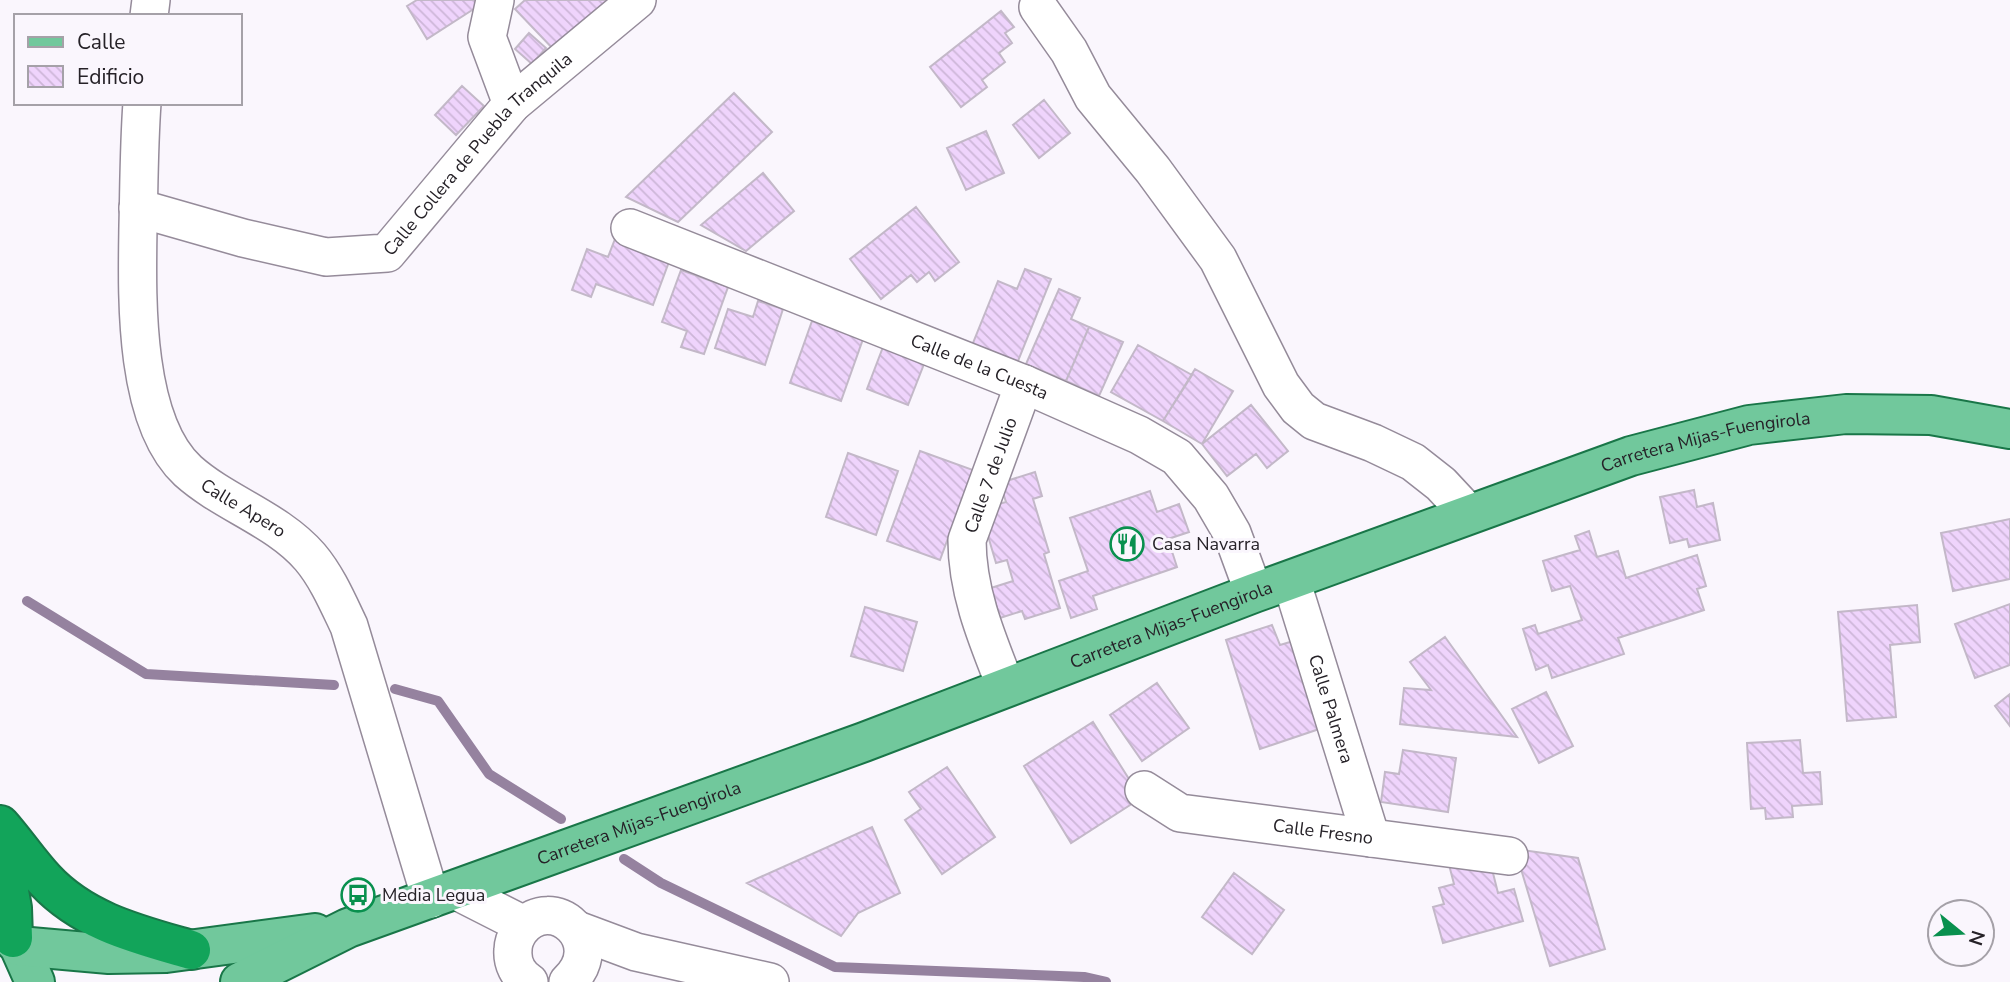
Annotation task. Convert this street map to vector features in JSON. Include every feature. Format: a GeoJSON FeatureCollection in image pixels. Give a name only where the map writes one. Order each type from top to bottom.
{"type":"FeatureCollection","features":[{"type":"Feature","properties":{"kind":"highway"},"geometry":{"type":"LineString","coordinates":[[0,825],[45,881],[105,924],[191,950]]}},
{"type":"Feature","properties":{"kind":"highway"},"geometry":{"type":"LineString","coordinates":[[0,841],[12,908],[11,937]]}},
{"type":"Feature","properties":{"kind":"main road","name":"Carretera Mijas-Fuengirola"},"geometry":{"type":"LineString","coordinates":[[348,928],[864,742],[1254,593],[1631,456],[1749,425],[1846,414],[1931,415],[2010,429]]}},
{"type":"Feature","properties":{"kind":"main road"},"geometry":{"type":"LineString","coordinates":[[11,937],[109,954],[166,953],[348,928]]}},
{"type":"Feature","properties":{"kind":"main road"},"geometry":{"type":"LineString","coordinates":[[240,982],[348,928]]}},
{"type":"Feature","properties":{"kind":"main road"},"geometry":{"type":"LineString","coordinates":[[11,937],[35,982]]}},
{"type":"Feature","properties":{"kind":"street"},"geometry":{"type":"LineString","coordinates":[[495,0],[487,37],[512,104]]}},
{"type":"Feature","properties":{"kind":"street","name":"Calle Collera de Puebla Tranquila"},"geometry":{"type":"LineString","coordinates":[[138,208],[326,257],[387,253],[512,104],[636,0]]}},
{"type":"Feature","properties":{"kind":"street"},"geometry":{"type":"LineString","coordinates":[[1038,7],[1069,51],[1093,97],[1153,170],[1218,259],[1281,385],[1298,408],[1314,421],[1373,443],[1413,462],[1441,484],[1469,514]]}},
{"type":"Feature","properties":{"kind":"street","name":"Calle Apero"},"geometry":{"type":"LineString","coordinates":[[142,105],[137,308],[148,390],[165,440],[186,469],[197,478],[282,532],[310,557],[331,588],[349,626],[443,894]]}},
{"type":"Feature","properties":{"kind":"street","name":"Calle de la Cuesta"},"geometry":{"type":"LineString","coordinates":[[630,228],[1024,384],[1139,435],[1177,457],[1211,497],[1232,533],[1254,593]]}},
{"type":"Feature","properties":{"kind":"street","name":"Calle 7 de Julio"},"geometry":{"type":"LineString","coordinates":[[1006,687],[982,628],[967,567],[967,540],[1024,384]]}},
{"type":"Feature","properties":{"kind":"street","name":"Calle Palmera"},"geometry":{"type":"LineString","coordinates":[[1291,580],[1371,838]]}},
{"type":"Feature","properties":{"kind":"street","name":"Calle Fresno"},"geometry":{"type":"LineString","coordinates":[[1144,790],[1180,813],[1508,856]]}},
{"type":"Feature","properties":{"kind":"street"},"geometry":{"type":"LineString","coordinates":[[443,894],[515,962],[535,919],[546,916],[557,917],[577,930],[636,952],[770,982]]}},
{"type":"Feature","properties":{"kind":"street"},"geometry":{"type":"LineString","coordinates":[[572,978],[582,964],[584,952],[577,930]]}},
{"type":"Feature","properties":{"kind":"street"},"geometry":{"type":"LineString","coordinates":[[572,978],[613,956],[636,952]]}},
{"type":"Feature","properties":{"kind":"building"},"geometry":{"type":"Polygon","coordinates":[[[417,0],[477,0],[480,5],[427,39],[407,6],[417,0]]]}},
{"type":"Feature","properties":{"kind":"building"},"geometry":{"type":"Polygon","coordinates":[[[525,0],[614,0],[558,54],[515,9],[525,0]]]}},
{"type":"Feature","properties":{"kind":"building"},"geometry":{"type":"Polygon","coordinates":[[[1001,11],[1014,27],[1005,33],[1012,43],[999,53],[1005,62],[982,80],[987,87],[961,107],[930,67],[1001,11]]]}},
{"type":"Feature","properties":{"kind":"building"},"geometry":{"type":"Polygon","coordinates":[[[529,33],[546,48],[532,64],[515,49],[529,33]]]}},
{"type":"Feature","properties":{"kind":"building"},"geometry":{"type":"Polygon","coordinates":[[[462,86],[484,106],[456,135],[435,115],[462,86]]]}},
{"type":"Feature","properties":{"kind":"building"},"geometry":{"type":"Polygon","coordinates":[[[734,93],[772,132],[678,222],[626,197],[734,93]]]}},
{"type":"Feature","properties":{"kind":"building"},"geometry":{"type":"Polygon","coordinates":[[[1044,100],[1070,133],[1039,158],[1013,125],[1044,100]]]}},
{"type":"Feature","properties":{"kind":"building"},"geometry":{"type":"Polygon","coordinates":[[[986,131],[1004,173],[966,190],[947,148],[986,131]]]}},
{"type":"Feature","properties":{"kind":"building"},"geometry":{"type":"Polygon","coordinates":[[[763,173],[794,211],[746,251],[701,225],[763,173]]]}},
{"type":"Feature","properties":{"kind":"building"},"geometry":{"type":"Polygon","coordinates":[[[916,207],[959,262],[935,281],[929,272],[917,282],[911,275],[881,299],[850,259],[916,207]]]}},
{"type":"Feature","properties":{"kind":"building"},"geometry":{"type":"Polygon","coordinates":[[[615,239],[670,259],[653,305],[596,284],[591,297],[572,290],[587,249],[608,257],[615,239]]]}},
{"type":"Feature","properties":{"kind":"building"},"geometry":{"type":"Polygon","coordinates":[[[1025,269],[1051,279],[1016,366],[971,348],[998,281],[1017,289],[1025,269]]]}},
{"type":"Feature","properties":{"kind":"building"},"geometry":{"type":"Polygon","coordinates":[[[681,270],[728,287],[704,354],[681,347],[687,331],[662,322],[681,270]]]}},
{"type":"Feature","properties":{"kind":"building"},"geometry":{"type":"Polygon","coordinates":[[[1059,289],[1080,298],[1071,319],[1089,327],[1066,381],[1026,364],[1059,289]]]}},
{"type":"Feature","properties":{"kind":"building"},"geometry":{"type":"Polygon","coordinates":[[[758,301],[783,309],[765,365],[715,348],[728,309],[753,317],[758,301]]]}},
{"type":"Feature","properties":{"kind":"building"},"geometry":{"type":"Polygon","coordinates":[[[812,321],[863,339],[841,401],[790,383],[812,321]]]}},
{"type":"Feature","properties":{"kind":"building"},"geometry":{"type":"Polygon","coordinates":[[[1089,327],[1123,342],[1099,396],[1066,381],[1089,327]]]}},
{"type":"Feature","properties":{"kind":"building"},"geometry":{"type":"Polygon","coordinates":[[[1138,345],[1192,375],[1163,421],[1111,392],[1138,345]]]}},
{"type":"Feature","properties":{"kind":"building"},"geometry":{"type":"Polygon","coordinates":[[[883,347],[924,364],[908,405],[867,389],[883,347]]]}},
{"type":"Feature","properties":{"kind":"building"},"geometry":{"type":"Polygon","coordinates":[[[1195,369],[1233,391],[1202,444],[1163,421],[1195,369]]]}},
{"type":"Feature","properties":{"kind":"building"},"geometry":{"type":"Polygon","coordinates":[[[1251,405],[1288,451],[1267,468],[1256,454],[1227,476],[1202,444],[1251,405]]]}},
{"type":"Feature","properties":{"kind":"building"},"geometry":{"type":"Polygon","coordinates":[[[920,451],[973,470],[940,560],[887,541],[920,451]]]}},
{"type":"Feature","properties":{"kind":"building"},"geometry":{"type":"Polygon","coordinates":[[[848,453],[898,471],[876,535],[826,517],[848,453]]]}},
{"type":"Feature","properties":{"kind":"building"},"geometry":{"type":"Polygon","coordinates":[[[1035,472],[1042,496],[1033,499],[1049,552],[1044,554],[1060,608],[1025,619],[1022,611],[1000,618],[991,588],[1013,581],[1007,560],[996,563],[988,536],[991,506],[1006,502],[1000,483],[1035,472]]]}},
{"type":"Feature","properties":{"kind":"building"},"geometry":{"type":"Polygon","coordinates":[[[1694,490],[1697,507],[1713,503],[1720,540],[1689,547],[1687,539],[1670,543],[1660,497],[1694,490]]]}},
{"type":"Feature","properties":{"kind":"building"},"geometry":{"type":"Polygon","coordinates":[[[1150,491],[1157,512],[1179,504],[1189,532],[1168,539],[1177,567],[1093,596],[1097,609],[1071,618],[1059,581],[1088,571],[1070,518],[1150,491]]]}},
{"type":"Feature","properties":{"kind":"building"},"geometry":{"type":"Polygon","coordinates":[[[2010,519],[2010,579],[1953,591],[1941,533],[2010,519]]]}},
{"type":"Feature","properties":{"kind":"building"},"geometry":{"type":"Polygon","coordinates":[[[1589,531],[1597,557],[1618,551],[1626,578],[1697,555],[1706,586],[1697,589],[1704,610],[1618,638],[1624,654],[1552,678],[1548,665],[1536,670],[1523,629],[1535,625],[1538,634],[1582,620],[1570,586],[1552,591],[1543,561],[1580,550],[1575,536],[1589,531]]]}},
{"type":"Feature","properties":{"kind":"building"},"geometry":{"type":"Polygon","coordinates":[[[2010,604],[2010,665],[1975,678],[1955,624],[2010,604]]]}},
{"type":"Feature","properties":{"kind":"building"},"geometry":{"type":"Polygon","coordinates":[[[1917,605],[1920,642],[1890,645],[1896,717],[1847,721],[1838,612],[1917,605]]]}},
{"type":"Feature","properties":{"kind":"building"},"geometry":{"type":"Polygon","coordinates":[[[865,607],[917,622],[903,671],[851,656],[865,607]]]}},
{"type":"Feature","properties":{"kind":"building"},"geometry":{"type":"Polygon","coordinates":[[[1272,625],[1280,645],[1300,639],[1328,726],[1260,749],[1226,640],[1272,625]]]}},
{"type":"Feature","properties":{"kind":"building"},"geometry":{"type":"Polygon","coordinates":[[[1445,637],[1517,737],[1400,724],[1404,688],[1431,690],[1410,662],[1445,637]]]}},
{"type":"Feature","properties":{"kind":"building"},"geometry":{"type":"Polygon","coordinates":[[[1157,683],[1189,728],[1142,761],[1110,715],[1157,683]]]}},
{"type":"Feature","properties":{"kind":"building"},"geometry":{"type":"Polygon","coordinates":[[[1546,692],[1573,746],[1539,763],[1512,709],[1546,692]]]}},
{"type":"Feature","properties":{"kind":"building"},"geometry":{"type":"Polygon","coordinates":[[[2010,694],[2010,726],[1995,706],[2010,694]]]}},
{"type":"Feature","properties":{"kind":"building"},"geometry":{"type":"Polygon","coordinates":[[[1093,722],[1141,798],[1071,843],[1024,766],[1093,722]]]}},
{"type":"Feature","properties":{"kind":"building"},"geometry":{"type":"Polygon","coordinates":[[[1800,740],[1803,773],[1820,772],[1822,804],[1792,806],[1793,817],[1766,819],[1765,808],[1751,809],[1747,743],[1800,740]]]}},
{"type":"Feature","properties":{"kind":"building"},"geometry":{"type":"Polygon","coordinates":[[[1403,750],[1456,758],[1448,812],[1381,802],[1385,772],[1399,774],[1403,750]]]}},
{"type":"Feature","properties":{"kind":"building"},"geometry":{"type":"Polygon","coordinates":[[[947,767],[995,837],[942,874],[905,820],[921,809],[909,792],[947,767]]]}},
{"type":"Feature","properties":{"kind":"building"},"geometry":{"type":"Polygon","coordinates":[[[872,827],[900,893],[858,913],[841,936],[747,883],[872,827]]]}},
{"type":"Feature","properties":{"kind":"building"},"geometry":{"type":"Polygon","coordinates":[[[1515,849],[1578,858],[1605,949],[1550,966],[1515,849]]]}},
{"type":"Feature","properties":{"kind":"building"},"geometry":{"type":"Polygon","coordinates":[[[1447,857],[1491,865],[1498,893],[1514,889],[1523,921],[1443,943],[1433,907],[1444,904],[1439,888],[1454,884],[1447,857]]]}},
{"type":"Feature","properties":{"kind":"building"},"geometry":{"type":"Polygon","coordinates":[[[1234,873],[1284,910],[1252,954],[1202,917],[1234,873]]]}},
{"type":"Feature","properties":{"kind":"waterway"},"geometry":{"type":"LineString","coordinates":[[27,601],[146,674],[334,685]]}},
{"type":"Feature","properties":{"kind":"waterway"},"geometry":{"type":"LineString","coordinates":[[395,689],[438,701],[489,774],[561,819]]}},
{"type":"Feature","properties":{"kind":"waterway"},"geometry":{"type":"LineString","coordinates":[[624,859],[661,883],[835,967],[1084,977],[1106,982]]}},
{"type":"Feature","properties":{"kind":"place","name":"Casa Navarra"},"geometry":{"type":"Point","coordinates":[1127,544]}},
{"type":"Feature","properties":{"kind":"place","name":"Media Legua"},"geometry":{"type":"Point","coordinates":[358,895]}}]}
